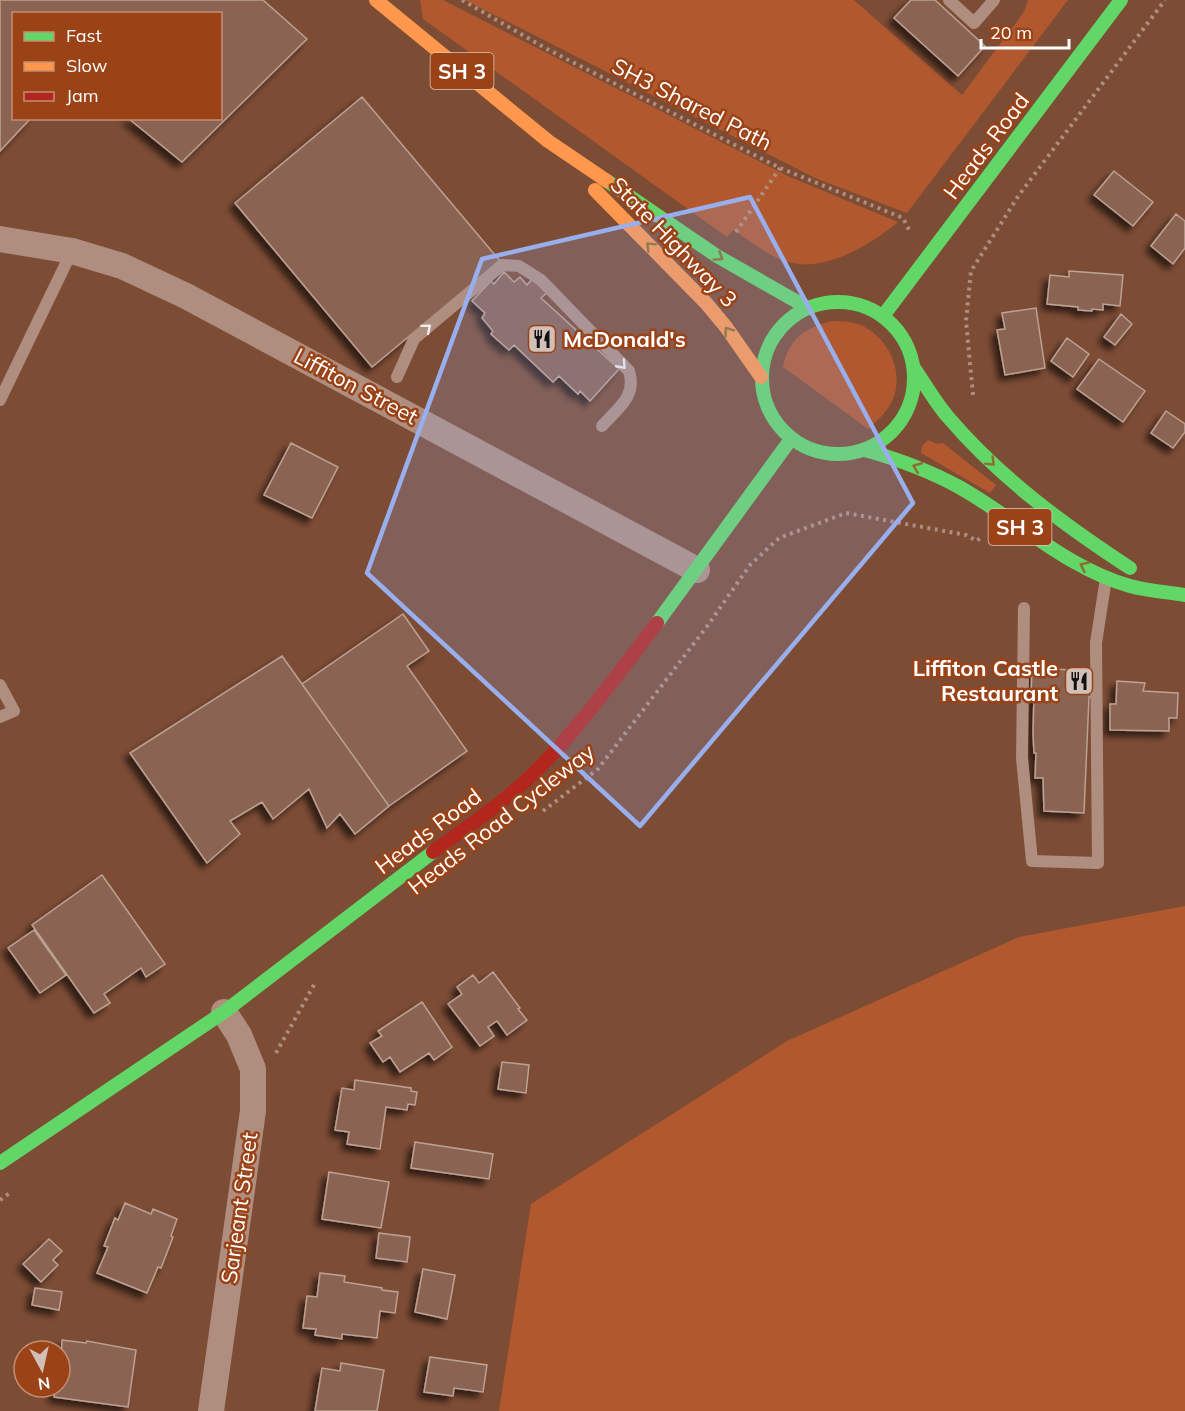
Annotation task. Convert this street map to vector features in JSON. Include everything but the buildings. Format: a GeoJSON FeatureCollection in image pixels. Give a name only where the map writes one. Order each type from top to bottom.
{"type":"FeatureCollection","features":[{"type":"Feature","properties":{"kind":"main road","name":"State Highway 3"},"geometry":{"type":"LineString","coordinates":[[376,0],[548,141],[717,256],[808,308]]}},
{"type":"Feature","properties":{"kind":"main road","name":"Heads Road"},"geometry":{"type":"LineString","coordinates":[[883,316],[1121,0]]}},
{"type":"Feature","properties":{"kind":"main road","name":"State Highway 3"},"geometry":{"type":"LineString","coordinates":[[548,141],[706,303],[761,377]]}},
{"type":"Feature","properties":{"kind":"main road","name":"SH 3"},"geometry":{"type":"LineString","coordinates":[[824,303],[855,303],[870,308],[883,316],[898,331],[909,348],[914,368],[913,394],[904,418],[887,437],[865,450],[849,454],[819,453],[791,439],[772,418],[762,391],[763,363],[774,335],[784,324],[808,308],[824,303]]}},
{"type":"Feature","properties":{"kind":"main road","name":"SH 3"},"geometry":{"type":"LineString","coordinates":[[914,368],[947,416],[996,468],[1082,537],[1118,561],[1182,594]]}},
{"type":"Feature","properties":{"kind":"main road","name":"Heads Road"},"geometry":{"type":"LineString","coordinates":[[0,1163],[224,1012],[447,841],[500,804],[531,776],[559,747],[603,693],[697,570],[791,439]]}},
{"type":"Feature","properties":{"kind":"main road","name":"SH 3"},"geometry":{"type":"LineString","coordinates":[[865,450],[899,460],[959,487],[1038,540],[1073,561],[1107,577],[1132,587],[1182,594]]}},
{"type":"Feature","properties":{"kind":"street","name":"Liffiton Street"},"geometry":{"type":"LineString","coordinates":[[0,239],[72,251],[122,266],[186,296],[697,570]]}},
{"type":"Feature","properties":{"kind":"street","name":"Sarjeant Street"},"geometry":{"type":"LineString","coordinates":[[211,1411],[253,1111],[253,1069],[239,1035],[224,1012]]}},
{"type":"Feature","properties":{"kind":"lane"},"geometry":{"type":"LineString","coordinates":[[949,0],[974,23],[994,0]]}},
{"type":"Feature","properties":{"kind":"lane"},"geometry":{"type":"LineString","coordinates":[[0,400],[72,251]]}},
{"type":"Feature","properties":{"kind":"lane"},"geometry":{"type":"LineString","coordinates":[[397,377],[414,339],[502,266],[519,266],[541,280],[628,371],[632,382],[630,393],[602,426]]}},
{"type":"Feature","properties":{"kind":"lane"},"geometry":{"type":"LineString","coordinates":[[1024,608],[1022,758],[1032,861],[1098,863],[1096,644],[1107,577]]}},
{"type":"Feature","properties":{"kind":"lane"},"geometry":{"type":"LineString","coordinates":[[0,685],[14,711],[0,717]]}},
{"type":"Feature","properties":{"kind":"path","name":"SH3 Shared Path"},"geometry":{"type":"LineString","coordinates":[[462,0],[547,49],[780,168],[903,218],[908,229]]}},
{"type":"Feature","properties":{"kind":"path"},"geometry":{"type":"LineString","coordinates":[[978,402],[972,393],[966,321],[970,271],[1019,195],[1165,0]]}},
{"type":"Feature","properties":{"kind":"path"},"geometry":{"type":"LineString","coordinates":[[734,235],[780,168]]}},
{"type":"Feature","properties":{"kind":"path"},"geometry":{"type":"LineString","coordinates":[[965,268],[970,271]]}},
{"type":"Feature","properties":{"kind":"path","name":"Heads Road Cycleway"},"geometry":{"type":"LineString","coordinates":[[542,812],[598,769],[708,625],[750,565],[778,538],[846,513],[966,535],[977,541]]}},
{"type":"Feature","properties":{"kind":"path"},"geometry":{"type":"LineString","coordinates":[[273,1058],[315,983]]}},
{"type":"Feature","properties":{"kind":"highlighted area"},"geometry":{"type":"Polygon","coordinates":[[[750,197],[913,503],[640,826],[367,573],[482,259],[750,197]]]}},
{"type":"Feature","properties":{"kind":"shaded area"},"geometry":{"type":"Polygon","coordinates":[[[420,0],[443,0],[790,177],[898,222],[861,247],[832,260],[817,263],[803,264],[782,260],[733,230],[727,237],[423,19],[420,0]]]}},
{"type":"Feature","properties":{"kind":"shaded area"},"geometry":{"type":"Polygon","coordinates":[[[465,0],[854,0],[962,95],[1024,12],[1028,0],[1068,0],[907,213],[815,178],[465,0]]]}},
{"type":"Feature","properties":{"kind":"shaded area"},"geometry":{"type":"Polygon","coordinates":[[[832,321],[850,322],[873,333],[882,341],[894,364],[897,376],[892,401],[868,429],[783,367],[789,349],[800,336],[814,327],[832,321]]]}},
{"type":"Feature","properties":{"kind":"shaded area"},"geometry":{"type":"Polygon","coordinates":[[[928,440],[938,444],[943,443],[996,485],[990,493],[921,453],[922,446],[928,440]]]}},
{"type":"Feature","properties":{"kind":"shaded area"},"geometry":{"type":"Polygon","coordinates":[[[1185,906],[1185,1411],[499,1411],[531,1204],[787,1041],[1019,937],[1185,906]]]}},
{"type":"Feature","properties":{"kind":"traffic: fast"},"geometry":{"type":"LineString","coordinates":[[883,316],[1121,0]]}},
{"type":"Feature","properties":{"kind":"traffic: fast"},"geometry":{"type":"LineString","coordinates":[[607,181],[717,256],[808,308]]}},
{"type":"Feature","properties":{"kind":"traffic: fast"},"geometry":{"type":"LineString","coordinates":[[838,302],[867,307],[892,324],[909,349],[914,378],[909,407],[892,432],[867,449],[838,454],[809,449],[784,432],[767,407],[762,378],[767,349],[784,324],[809,307],[838,302]]}},
{"type":"Feature","properties":{"kind":"traffic: fast"},"geometry":{"type":"LineString","coordinates":[[914,368],[943,411],[989,460],[1033,499],[1130,568]]}},
{"type":"Feature","properties":{"kind":"traffic: fast"},"geometry":{"type":"LineString","coordinates":[[657,623],[791,439]]}},
{"type":"Feature","properties":{"kind":"traffic: fast"},"geometry":{"type":"LineString","coordinates":[[865,450],[913,466],[959,487],[1063,555],[1107,578],[1137,588],[1185,595]]}},
{"type":"Feature","properties":{"kind":"traffic: fast"},"geometry":{"type":"LineString","coordinates":[[0,1163],[224,1012],[433,852]]}},
{"type":"Feature","properties":{"kind":"traffic: slow"},"geometry":{"type":"LineString","coordinates":[[376,0],[548,141],[607,181]]}},
{"type":"Feature","properties":{"kind":"traffic: slow"},"geometry":{"type":"LineString","coordinates":[[595,190],[706,303],[761,377]]}},
{"type":"Feature","properties":{"kind":"traffic: jam"},"geometry":{"type":"LineString","coordinates":[[433,852],[508,797],[531,776],[597,702],[657,623]]}},
{"type":"Feature","properties":{"kind":"place","name":"McDonald's"},"geometry":{"type":"Point","coordinates":[542,339]}},
{"type":"Feature","properties":{"kind":"place","name":"Liffiton Castle Restaurant"},"geometry":{"type":"Point","coordinates":[1079,681]}}]}
